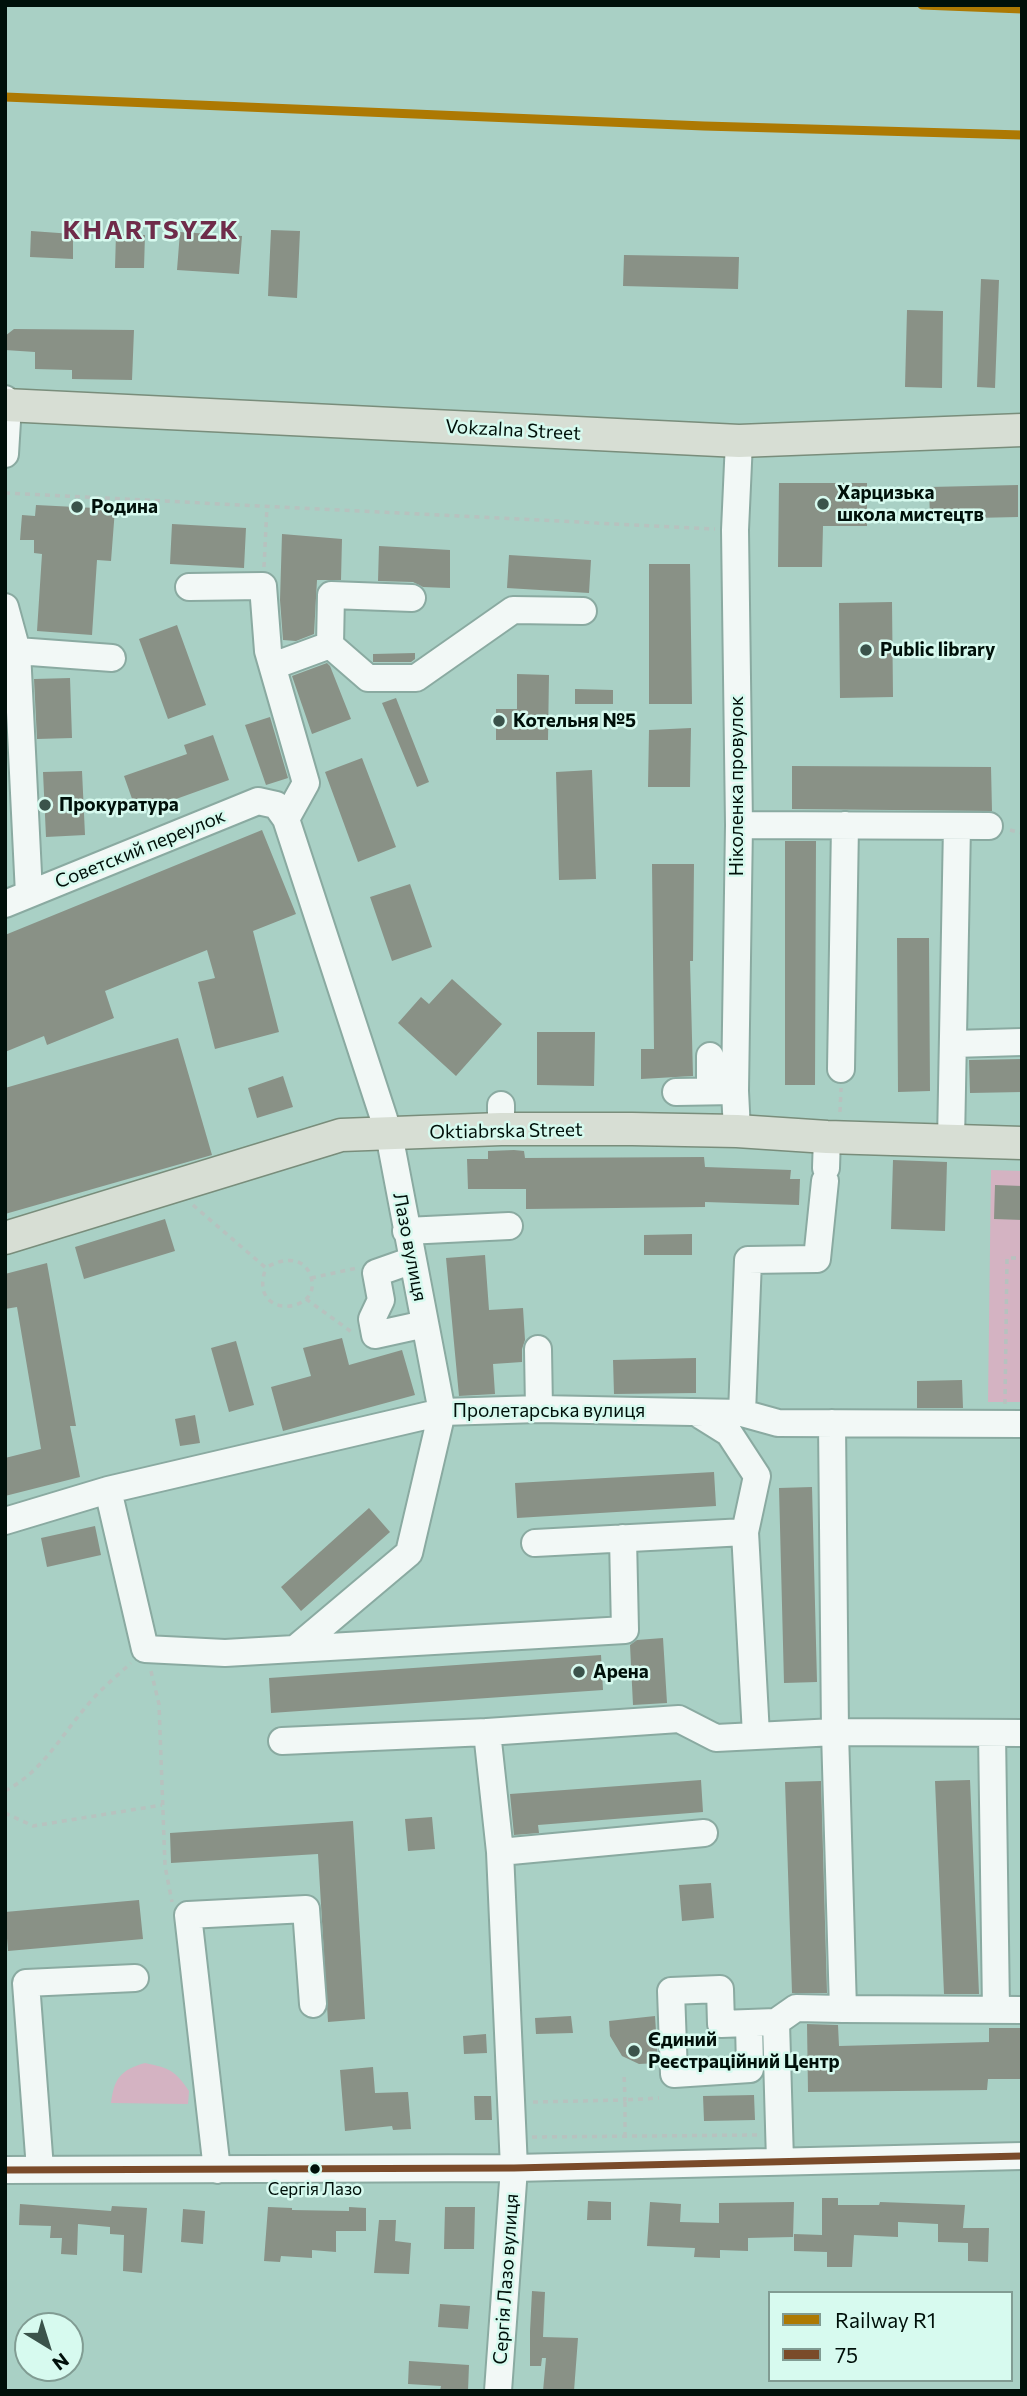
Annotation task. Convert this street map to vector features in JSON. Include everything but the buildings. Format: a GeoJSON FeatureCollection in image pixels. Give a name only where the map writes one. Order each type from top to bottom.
{"type":"FeatureCollection","features":[{"type":"Feature","properties":{"kind":"main road","name":"Vokzalna Street"},"geometry":{"type":"LineString","coordinates":[[6,403],[739,441],[1022,430]]}},
{"type":"Feature","properties":{"kind":"main road","name":"Oktiabrska Street"},"geometry":{"type":"LineString","coordinates":[[5,1238],[341,1135],[388,1134],[501,1117],[833,1137],[1022,1143]]}},
{"type":"Feature","properties":{"kind":"street"},"geometry":{"type":"LineString","coordinates":[[5,454],[6,403]]}},
{"type":"Feature","properties":{"kind":"street","name":"Ніколенка провулок"},"geometry":{"type":"LineString","coordinates":[[737,1131],[723,1091],[739,825],[735,530],[739,441]]}},
{"type":"Feature","properties":{"kind":"street"},"geometry":{"type":"LineString","coordinates":[[189,587],[263,586],[268,651],[306,783],[281,812]]}},
{"type":"Feature","properties":{"kind":"street"},"geometry":{"type":"LineString","coordinates":[[330,645],[331,595],[411,598]]}},
{"type":"Feature","properties":{"kind":"street"},"geometry":{"type":"LineString","coordinates":[[5,607],[18,651],[11,682],[17,899]]}},
{"type":"Feature","properties":{"kind":"street"},"geometry":{"type":"LineString","coordinates":[[330,645],[368,678],[416,678],[513,610],[583,611]]}},
{"type":"Feature","properties":{"kind":"street"},"geometry":{"type":"LineString","coordinates":[[273,667],[330,645]]}},
{"type":"Feature","properties":{"kind":"street"},"geometry":{"type":"LineString","coordinates":[[18,651],[112,658]]}},
{"type":"Feature","properties":{"kind":"street","name":"Советский переулок"},"geometry":{"type":"LineString","coordinates":[[17,899],[258,801],[281,812]]}},
{"type":"Feature","properties":{"kind":"street","name":"Лазо вулиця"},"geometry":{"type":"LineString","coordinates":[[281,812],[388,1134],[442,1412],[409,1553],[295,1649]]}},
{"type":"Feature","properties":{"kind":"street"},"geometry":{"type":"LineString","coordinates":[[739,825],[989,826]]}},
{"type":"Feature","properties":{"kind":"street"},"geometry":{"type":"LineString","coordinates":[[841,1069],[845,825]]}},
{"type":"Feature","properties":{"kind":"street"},"geometry":{"type":"LineString","coordinates":[[951,1141],[957,826]]}},
{"type":"Feature","properties":{"kind":"street"},"geometry":{"type":"LineString","coordinates":[[953,1044],[1022,1042]]}},
{"type":"Feature","properties":{"kind":"street"},"geometry":{"type":"LineString","coordinates":[[676,1091],[723,1091],[710,1056]]}},
{"type":"Feature","properties":{"kind":"street"},"geometry":{"type":"LineString","coordinates":[[742,1413],[748,1260],[817,1259],[833,1137]]}},
{"type":"Feature","properties":{"kind":"street"},"geometry":{"type":"LineString","coordinates":[[407,1231],[509,1226]]}},
{"type":"Feature","properties":{"kind":"street"},"geometry":{"type":"LineString","coordinates":[[413,1260],[376,1273],[381,1300],[372,1319],[374,1335],[425,1324]]}},
{"type":"Feature","properties":{"kind":"street"},"geometry":{"type":"LineString","coordinates":[[538,1349],[539,1409]]}},
{"type":"Feature","properties":{"kind":"street","name":"Пролетарська вулиця"},"geometry":{"type":"LineString","coordinates":[[5,1521],[108,1490],[442,1412],[539,1409],[696,1412],[742,1413],[778,1423],[1013,1424]]}},
{"type":"Feature","properties":{"kind":"street"},"geometry":{"type":"LineString","coordinates":[[696,1412],[729,1433],[757,1476],[746,1532],[756,1735]]}},
{"type":"Feature","properties":{"kind":"street"},"geometry":{"type":"LineString","coordinates":[[832,1423],[835,1732],[843,2009]]}},
{"type":"Feature","properties":{"kind":"street"},"geometry":{"type":"LineString","coordinates":[[108,1490],[145,1649],[225,1653],[625,1630],[623,1538]]}},
{"type":"Feature","properties":{"kind":"street"},"geometry":{"type":"LineString","coordinates":[[535,1543],[746,1532]]}},
{"type":"Feature","properties":{"kind":"street"},"geometry":{"type":"LineString","coordinates":[[282,1741],[487,1732],[680,1718],[716,1738],[835,1732],[1022,1733]]}},
{"type":"Feature","properties":{"kind":"street","name":"Сергія Лазо вулиця"},"geometry":{"type":"LineString","coordinates":[[487,1732],[500,1852],[514,2137],[498,2391]]}},
{"type":"Feature","properties":{"kind":"street"},"geometry":{"type":"LineString","coordinates":[[749,2023],[776,2022],[796,2008],[1009,2010],[992,1733]]}},
{"type":"Feature","properties":{"kind":"street"},"geometry":{"type":"LineString","coordinates":[[500,1852],[704,1833]]}},
{"type":"Feature","properties":{"kind":"street"},"geometry":{"type":"LineString","coordinates":[[217,2170],[188,1914],[306,1909],[313,2004]]}},
{"type":"Feature","properties":{"kind":"street"},"geometry":{"type":"LineString","coordinates":[[40,2169],[26,1983],[135,1978]]}},
{"type":"Feature","properties":{"kind":"street"},"geometry":{"type":"LineString","coordinates":[[776,2022],[780,2161]]}},
{"type":"Feature","properties":{"kind":"street"},"geometry":{"type":"LineString","coordinates":[[5,2170],[514,2168],[1022,2156]]}},
{"type":"Feature","properties":{"kind":"path"},"geometry":{"type":"LineString","coordinates":[[5,493],[735,530]]}},
{"type":"Feature","properties":{"kind":"path"},"geometry":{"type":"LineString","coordinates":[[263,586],[267,506]]}},
{"type":"Feature","properties":{"kind":"path"},"geometry":{"type":"LineString","coordinates":[[833,1137],[841,1069]]}},
{"type":"Feature","properties":{"kind":"path"},"geometry":{"type":"LineString","coordinates":[[172,1187],[266,1268]]}},
{"type":"Feature","properties":{"kind":"path"},"geometry":{"type":"LineString","coordinates":[[1013,1424],[1007,1258],[1022,1258]]}},
{"type":"Feature","properties":{"kind":"path"},"geometry":{"type":"LineString","coordinates":[[276,1261],[295,1261],[304,1266],[311,1278],[311,1291],[306,1299],[291,1307],[273,1303],[262,1287],[266,1268],[276,1261]]}},
{"type":"Feature","properties":{"kind":"path"},"geometry":{"type":"LineString","coordinates":[[311,1278],[358,1268],[376,1273]]}},
{"type":"Feature","properties":{"kind":"path"},"geometry":{"type":"LineString","coordinates":[[306,1299],[361,1339],[374,1335]]}},
{"type":"Feature","properties":{"kind":"path"},"geometry":{"type":"LineString","coordinates":[[5,1791],[15,1786],[49,1756],[92,1700],[145,1649],[159,1704],[165,1866],[170,1901],[188,1914]]}},
{"type":"Feature","properties":{"kind":"path"},"geometry":{"type":"LineString","coordinates":[[5,1812],[33,1826],[162,1805]]}},
{"type":"Feature","properties":{"kind":"path"},"geometry":{"type":"LineString","coordinates":[[624,2072],[625,2137]]}},
{"type":"Feature","properties":{"kind":"path"},"geometry":{"type":"LineString","coordinates":[[513,2102],[659,2098]]}},
{"type":"Feature","properties":{"kind":"path"},"geometry":{"type":"LineString","coordinates":[[514,2137],[779,2134]]}},
{"type":"Feature","properties":{"kind":"shaded area"},"geometry":{"type":"Polygon","coordinates":[[[991,1170],[1022,1171],[1022,1402],[988,1402],[991,1170]]]}},
{"type":"Feature","properties":{"kind":"shaded area"},"geometry":{"type":"Polygon","coordinates":[[[145,2063],[166,2069],[180,2078],[189,2091],[188,2104],[111,2103],[116,2082],[124,2072],[145,2063]]]}},
{"type":"Feature","properties":{"kind":"rail line","name":"R1"},"geometry":{"type":"LineString","coordinates":[[922,5],[1022,9]]}},
{"type":"Feature","properties":{"kind":"rail line","name":"R1"},"geometry":{"type":"LineString","coordinates":[[5,97],[704,126],[1022,135]]}},
{"type":"Feature","properties":{"kind":"transit line","name":"75"},"geometry":{"type":"LineString","coordinates":[[5,2170],[514,2168],[1022,2156]]}},
{"type":"Feature","properties":{"kind":"place","name":"Харцизька школа мистецтв"},"geometry":{"type":"Point","coordinates":[823,504]}},
{"type":"Feature","properties":{"kind":"place","name":"Родина"},"geometry":{"type":"Point","coordinates":[77,507]}},
{"type":"Feature","properties":{"kind":"place","name":"Public library"},"geometry":{"type":"Point","coordinates":[866,650]}},
{"type":"Feature","properties":{"kind":"place","name":"Котельня №5"},"geometry":{"type":"Point","coordinates":[499,721]}},
{"type":"Feature","properties":{"kind":"place","name":"Прокуратура"},"geometry":{"type":"Point","coordinates":[45,805]}},
{"type":"Feature","properties":{"kind":"place","name":"Арена"},"geometry":{"type":"Point","coordinates":[579,1672]}},
{"type":"Feature","properties":{"kind":"place","name":"Єдиний Реєстраційний Центр"},"geometry":{"type":"Point","coordinates":[634,2051]}},
{"type":"Feature","properties":{"kind":"place","name":"Сергія Лазо"},"geometry":{"type":"Point","coordinates":[315,2169]}},
{"type":"Feature","properties":{"kind":"district","name":"KHARTSYZK"},"geometry":{"type":"Point","coordinates":[151,230]}}]}
